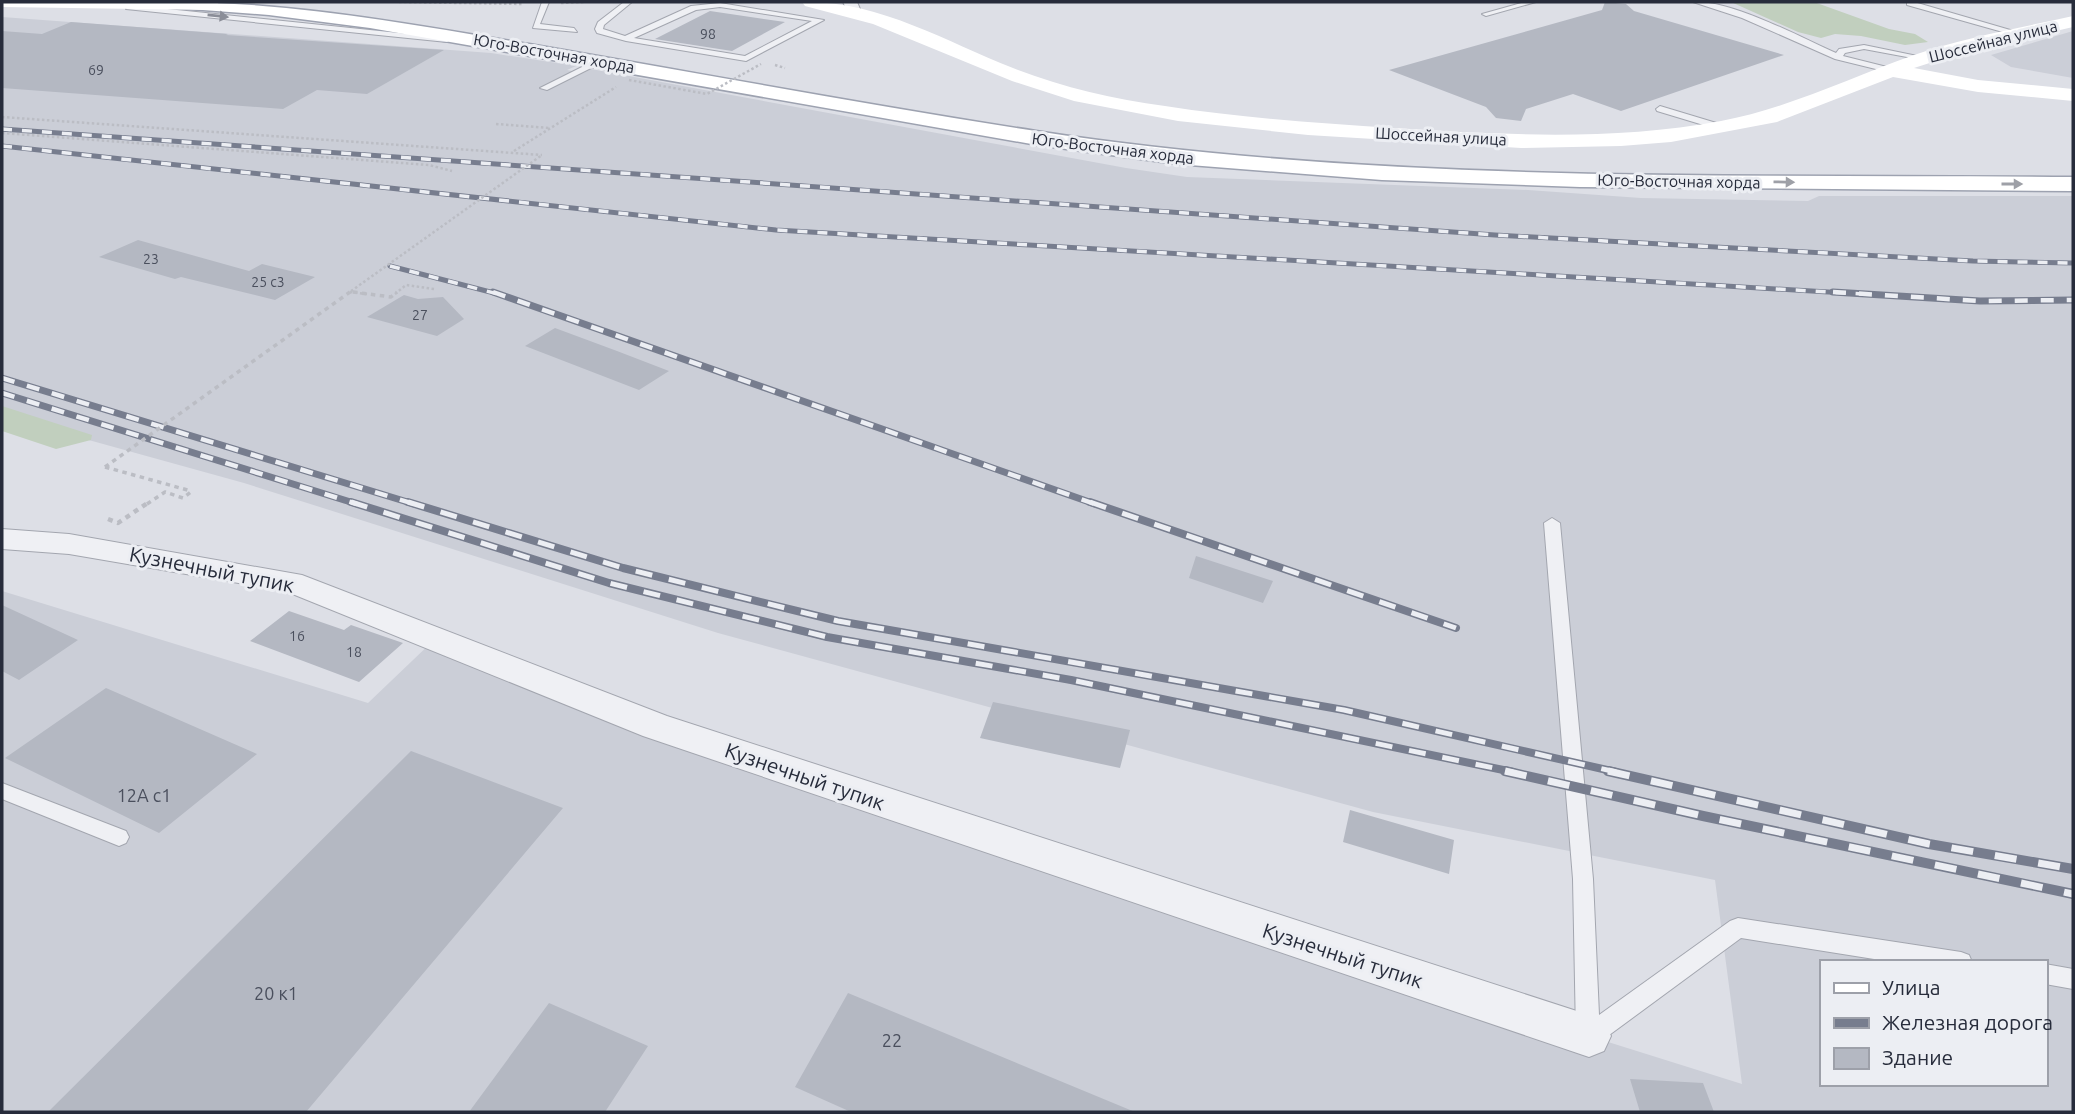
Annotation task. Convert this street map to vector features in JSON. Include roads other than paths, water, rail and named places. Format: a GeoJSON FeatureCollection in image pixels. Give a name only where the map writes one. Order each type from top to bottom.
{"type":"FeatureCollection","features":[{"type":"Feature","properties":{"kind":"main road"},"geometry":{"type":"LineString","coordinates":[[2,2],[210,5]]}},
{"type":"Feature","properties":{"kind":"main road","name":"Юго-Восточная хорда"},"geometry":{"type":"LineString","coordinates":[[163,2],[370,22],[1037,138],[1177,157],[1382,173],[1567,180],[2073,184]]}},
{"type":"Feature","properties":{"kind":"main road","name":"Юго-Восточная хорда"},"geometry":{"type":"LineString","coordinates":[[295,2],[394,13],[939,107],[1188,142],[1383,158],[1571,164],[2073,167]]}},
{"type":"Feature","properties":{"kind":"main road","name":"Шоссейная улица"},"geometry":{"type":"LineString","coordinates":[[811,2],[851,6],[1042,85],[1111,103],[1193,117],[1450,138],[1559,141],[1614,140],[1720,127],[1771,117],[1923,58],[2073,22]]}},
{"type":"Feature","properties":{"kind":"main road"},"geometry":{"type":"LineString","coordinates":[[1892,71],[1978,86],[2073,95]]}},
{"type":"Feature","properties":{"kind":"street","name":"Кузнечный тупик"},"geometry":{"type":"LineString","coordinates":[[8,543],[69,544],[291,582],[656,726],[1588,1036]]}},
{"type":"Feature","properties":{"kind":"lane"},"geometry":{"type":"LineString","coordinates":[[626,39],[694,8],[707,6],[720,5],[820,20],[746,59],[626,39],[607,35],[598,29],[628,2]]}},
{"type":"Feature","properties":{"kind":"lane"},"geometry":{"type":"LineString","coordinates":[[1486,14],[1532,2]]}},
{"type":"Feature","properties":{"kind":"lane"},"geometry":{"type":"LineString","coordinates":[[1697,2],[1745,16],[1838,57],[1892,71]]}},
{"type":"Feature","properties":{"kind":"lane"},"geometry":{"type":"LineString","coordinates":[[545,3],[536,26],[574,30]]}},
{"type":"Feature","properties":{"kind":"lane"},"geometry":{"type":"LineString","coordinates":[[102,4],[543,50]]}},
{"type":"Feature","properties":{"kind":"lane"},"geometry":{"type":"LineString","coordinates":[[1910,4],[2020,34]]}},
{"type":"Feature","properties":{"kind":"lane"},"geometry":{"type":"LineString","coordinates":[[1838,57],[1842,51],[1864,47],[1923,58]]}},
{"type":"Feature","properties":{"kind":"lane"},"geometry":{"type":"LineString","coordinates":[[544,88],[601,61]]}},
{"type":"Feature","properties":{"kind":"lane"},"geometry":{"type":"LineString","coordinates":[[1660,109],[1720,127]]}},
{"type":"Feature","properties":{"kind":"lane"},"geometry":{"type":"LineString","coordinates":[[1552,523],[1584,879],[1588,1036]]}},
{"type":"Feature","properties":{"kind":"lane"},"geometry":{"type":"LineString","coordinates":[[2,791],[119,837]]}},
{"type":"Feature","properties":{"kind":"lane"},"geometry":{"type":"LineString","coordinates":[[1588,1036],[1738,928],[1948,960]]}},
{"type":"Feature","properties":{"kind":"lane"},"geometry":{"type":"LineString","coordinates":[[2047,974],[2073,979]]}},
{"type":"Feature","properties":{"kind":"railway"},"geometry":{"type":"LineString","coordinates":[[11,130],[2,129],[1495,235],[1973,261],[2073,263]]}},
{"type":"Feature","properties":{"kind":"railway"},"geometry":{"type":"LineString","coordinates":[[2,146],[776,230],[1862,294]]}},
{"type":"Feature","properties":{"kind":"railway"},"geometry":{"type":"LineString","coordinates":[[390,266],[498,294]]}},
{"type":"Feature","properties":{"kind":"railway"},"geometry":{"type":"LineString","coordinates":[[493,292],[1095,504]]}},
{"type":"Feature","properties":{"kind":"railway"},"geometry":{"type":"LineString","coordinates":[[1833,292],[1980,301],[2073,300]]}},
{"type":"Feature","properties":{"kind":"railway"},"geometry":{"type":"LineString","coordinates":[[2,378],[414,504]]}},
{"type":"Feature","properties":{"kind":"railway"},"geometry":{"type":"LineString","coordinates":[[2,393],[357,504]]}},
{"type":"Feature","properties":{"kind":"railway"},"geometry":{"type":"LineString","coordinates":[[351,502],[609,583],[827,637],[1071,680],[1513,772]]}},
{"type":"Feature","properties":{"kind":"railway"},"geometry":{"type":"LineString","coordinates":[[408,502],[623,568],[838,621],[1344,710],[1616,772]]}},
{"type":"Feature","properties":{"kind":"railway"},"geometry":{"type":"LineString","coordinates":[[1090,502],[1456,628]]}},
{"type":"Feature","properties":{"kind":"railway"},"geometry":{"type":"LineString","coordinates":[[1505,771],[2073,894]]}},
{"type":"Feature","properties":{"kind":"railway"},"geometry":{"type":"LineString","coordinates":[[1608,771],[1929,844],[2073,869]]}}]}
